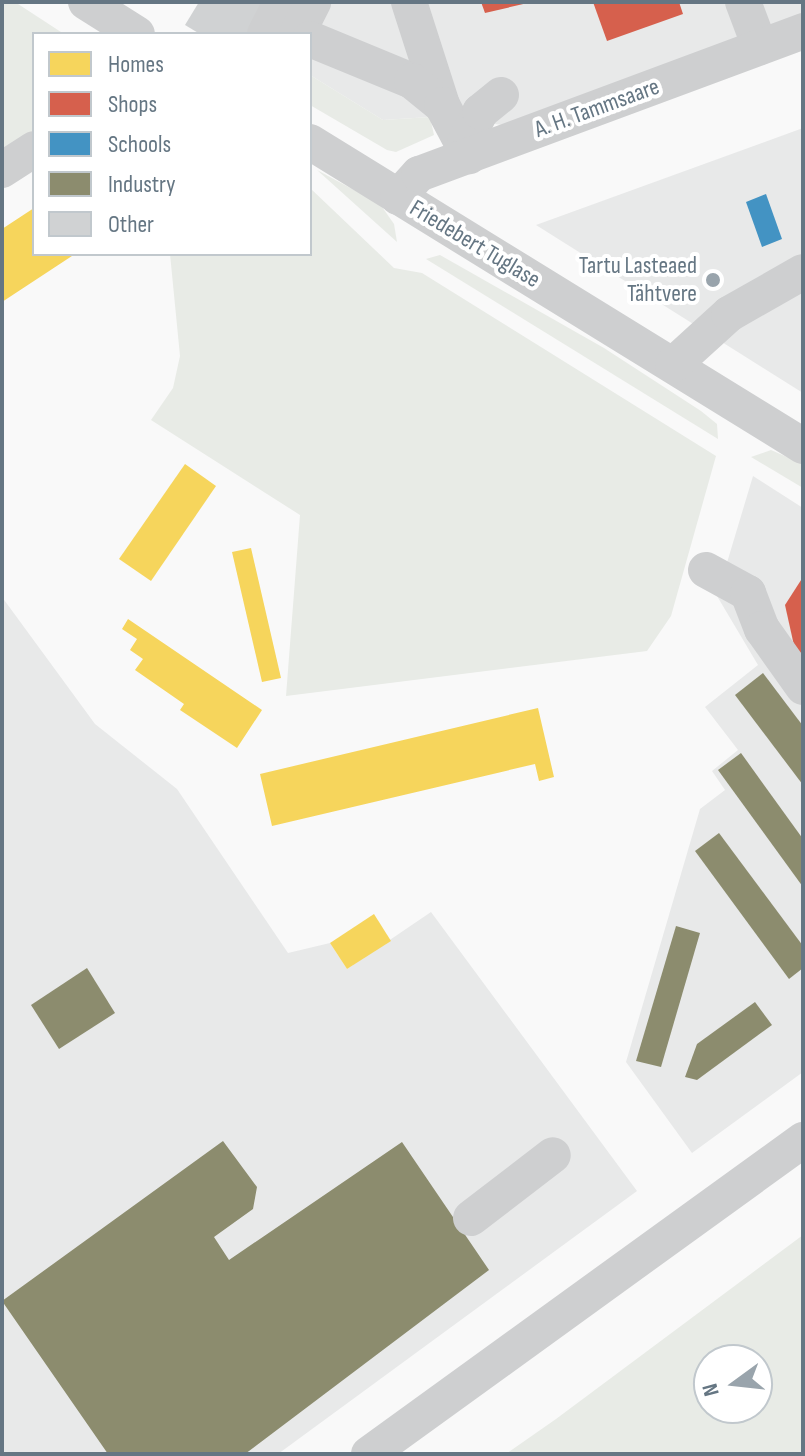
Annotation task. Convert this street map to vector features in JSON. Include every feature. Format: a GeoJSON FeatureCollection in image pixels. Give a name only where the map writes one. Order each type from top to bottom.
{"type":"FeatureCollection","features":[{"type":"Feature","properties":{"kind":"street"},"geometry":{"type":"LineString","coordinates":[[282,25],[313,2]]}},
{"type":"Feature","properties":{"kind":"street"},"geometry":{"type":"LineString","coordinates":[[409,2],[442,105],[467,149]]}},
{"type":"Feature","properties":{"kind":"street"},"geometry":{"type":"LineString","coordinates":[[743,2],[760,47]]}},
{"type":"Feature","properties":{"kind":"street","name":"A. H. Tammsaare"},"geometry":{"type":"LineString","coordinates":[[398,197],[419,174],[467,149],[803,31]]}},
{"type":"Feature","properties":{"kind":"street"},"geometry":{"type":"LineString","coordinates":[[312,40],[412,81],[442,105]]}},
{"type":"Feature","properties":{"kind":"street"},"geometry":{"type":"LineString","coordinates":[[467,149],[480,112],[501,95]]}},
{"type":"Feature","properties":{"kind":"street","name":"Friedebert Tuglase"},"geometry":{"type":"LineString","coordinates":[[312,143],[803,446]]}},
{"type":"Feature","properties":{"kind":"street"},"geometry":{"type":"LineString","coordinates":[[2,170],[32,150]]}},
{"type":"Feature","properties":{"kind":"street"},"geometry":{"type":"LineString","coordinates":[[673,365],[729,314],[774,284],[803,272]]}},
{"type":"Feature","properties":{"kind":"street"},"geometry":{"type":"LineString","coordinates":[[706,570],[748,593],[762,629],[803,687]]}},
{"type":"Feature","properties":{"kind":"street"},"geometry":{"type":"LineString","coordinates":[[369,1454],[803,1140]]}},
{"type":"Feature","properties":{"kind":"street"},"geometry":{"type":"LineString","coordinates":[[471,1218],[553,1155]]}},
{"type":"Feature","properties":{"kind":"shaded area"},"geometry":{"type":"Polygon","coordinates":[[[2,2],[15,2],[61,32],[32,32],[32,132],[2,153],[2,2]]]}},
{"type":"Feature","properties":{"kind":"shaded area"},"geometry":{"type":"Polygon","coordinates":[[[298,2],[731,2],[745,40],[512,126],[430,117],[383,120],[312,76],[312,32],[309,32],[298,2]]]}},
{"type":"Feature","properties":{"kind":"shaded area"},"geometry":{"type":"Polygon","coordinates":[[[743,2],[803,2],[803,31],[760,47],[743,2]]]}},
{"type":"Feature","properties":{"kind":"shaded area"},"geometry":{"type":"Polygon","coordinates":[[[312,76],[383,120],[430,117],[434,135],[396,152],[387,150],[312,106],[312,76]]]}},
{"type":"Feature","properties":{"kind":"shaded area","name":"Tartu Lasteaed Tähtvere"},"geometry":{"type":"Polygon","coordinates":[[[803,128],[803,393],[536,225],[803,128]]]}},
{"type":"Feature","properties":{"kind":"shaded area"},"geometry":{"type":"Polygon","coordinates":[[[317,170],[380,204],[394,224],[397,242],[317,170]]]}},
{"type":"Feature","properties":{"kind":"shaded area"},"geometry":{"type":"Polygon","coordinates":[[[312,190],[394,268],[422,273],[716,456],[671,616],[647,651],[286,696],[300,515],[151,420],[173,388],[180,356],[170,256],[312,256],[312,190]]]}},
{"type":"Feature","properties":{"kind":"shaded area"},"geometry":{"type":"Polygon","coordinates":[[[440,255],[604,348],[701,411],[717,424],[718,439],[426,259],[440,255]]]}},
{"type":"Feature","properties":{"kind":"shaded area"},"geometry":{"type":"Polygon","coordinates":[[[771,450],[803,464],[803,488],[751,457],[771,450]]]}},
{"type":"Feature","properties":{"kind":"shaded area"},"geometry":{"type":"Polygon","coordinates":[[[753,476],[803,508],[803,1072],[692,1153],[626,1062],[700,809],[725,790],[712,771],[738,750],[705,707],[758,665],[717,596],[753,476]]]}},
{"type":"Feature","properties":{"kind":"shaded area"},"geometry":{"type":"Polygon","coordinates":[[[2,597],[95,724],[177,789],[288,953],[330,943],[347,969],[431,912],[637,1191],[278,1454],[2,1454],[2,597]]]}},
{"type":"Feature","properties":{"kind":"shaded area"},"geometry":{"type":"Polygon","coordinates":[[[803,1235],[803,1454],[506,1454],[556,1419],[803,1235]]]}},
{"type":"Feature","properties":{"kind":"building: Homes"},"geometry":{"type":"Polygon","coordinates":[[[32,209],[32,256],[72,256],[2,302],[2,229],[32,209]]]}},
{"type":"Feature","properties":{"kind":"building: Homes"},"geometry":{"type":"Polygon","coordinates":[[[185,464],[216,486],[151,581],[119,559],[185,464]]]}},
{"type":"Feature","properties":{"kind":"building: Homes"},"geometry":{"type":"Polygon","coordinates":[[[251,548],[281,678],[262,682],[232,552],[251,548]]]}},
{"type":"Feature","properties":{"kind":"building: Homes"},"geometry":{"type":"Polygon","coordinates":[[[128,619],[262,710],[237,748],[180,710],[184,704],[135,670],[143,659],[130,650],[137,639],[122,629],[128,619]]]}},
{"type":"Feature","properties":{"kind":"building: Homes"},"geometry":{"type":"Polygon","coordinates":[[[538,708],[554,777],[539,781],[535,764],[272,826],[260,774],[538,708]]]}},
{"type":"Feature","properties":{"kind":"building: Homes"},"geometry":{"type":"Polygon","coordinates":[[[374,914],[391,941],[347,969],[330,943],[374,914]]]}},
{"type":"Feature","properties":{"kind":"building: Shops"},"geometry":{"type":"Polygon","coordinates":[[[481,2],[532,2],[485,13],[481,2]]]}},
{"type":"Feature","properties":{"kind":"building: Shops"},"geometry":{"type":"Polygon","coordinates":[[[593,2],[679,2],[683,14],[607,41],[593,2]]]}},
{"type":"Feature","properties":{"kind":"building: Shops"},"geometry":{"type":"Polygon","coordinates":[[[803,577],[803,655],[795,650],[785,605],[803,577]]]}},
{"type":"Feature","properties":{"kind":"building: Schools"},"geometry":{"type":"Polygon","coordinates":[[[766,194],[782,239],[762,247],[746,202],[766,194]]]}},
{"type":"Feature","properties":{"kind":"building: Industry"},"geometry":{"type":"Polygon","coordinates":[[[763,673],[803,726],[803,785],[735,695],[763,673]]]}},
{"type":"Feature","properties":{"kind":"building: Industry"},"geometry":{"type":"Polygon","coordinates":[[[741,753],[803,839],[803,887],[718,770],[741,753]]]}},
{"type":"Feature","properties":{"kind":"building: Industry"},"geometry":{"type":"Polygon","coordinates":[[[719,833],[803,946],[803,968],[789,979],[695,851],[719,833]]]}},
{"type":"Feature","properties":{"kind":"building: Industry"},"geometry":{"type":"Polygon","coordinates":[[[676,926],[700,933],[661,1067],[636,1061],[676,926]]]}},
{"type":"Feature","properties":{"kind":"building: Industry"},"geometry":{"type":"Polygon","coordinates":[[[87,968],[115,1013],[59,1049],[31,1005],[87,968]]]}},
{"type":"Feature","properties":{"kind":"building: Industry"},"geometry":{"type":"Polygon","coordinates":[[[755,1002],[772,1025],[697,1080],[685,1077],[697,1044],[755,1002]]]}},
{"type":"Feature","properties":{"kind":"building: Industry"},"geometry":{"type":"Polygon","coordinates":[[[223,1141],[257,1187],[253,1209],[214,1237],[229,1260],[402,1142],[489,1270],[245,1454],[108,1454],[2,1301],[223,1141]]]}},
{"type":"Feature","properties":{"kind":"building: Other"},"geometry":{"type":"Polygon","coordinates":[[[199,2],[266,2],[248,32],[197,32],[185,25],[199,2]]]}},
{"type":"Feature","properties":{"kind":"place","name":"Tartu Lasteaed Tähtvere"},"geometry":{"type":"Point","coordinates":[713,280]}}]}
